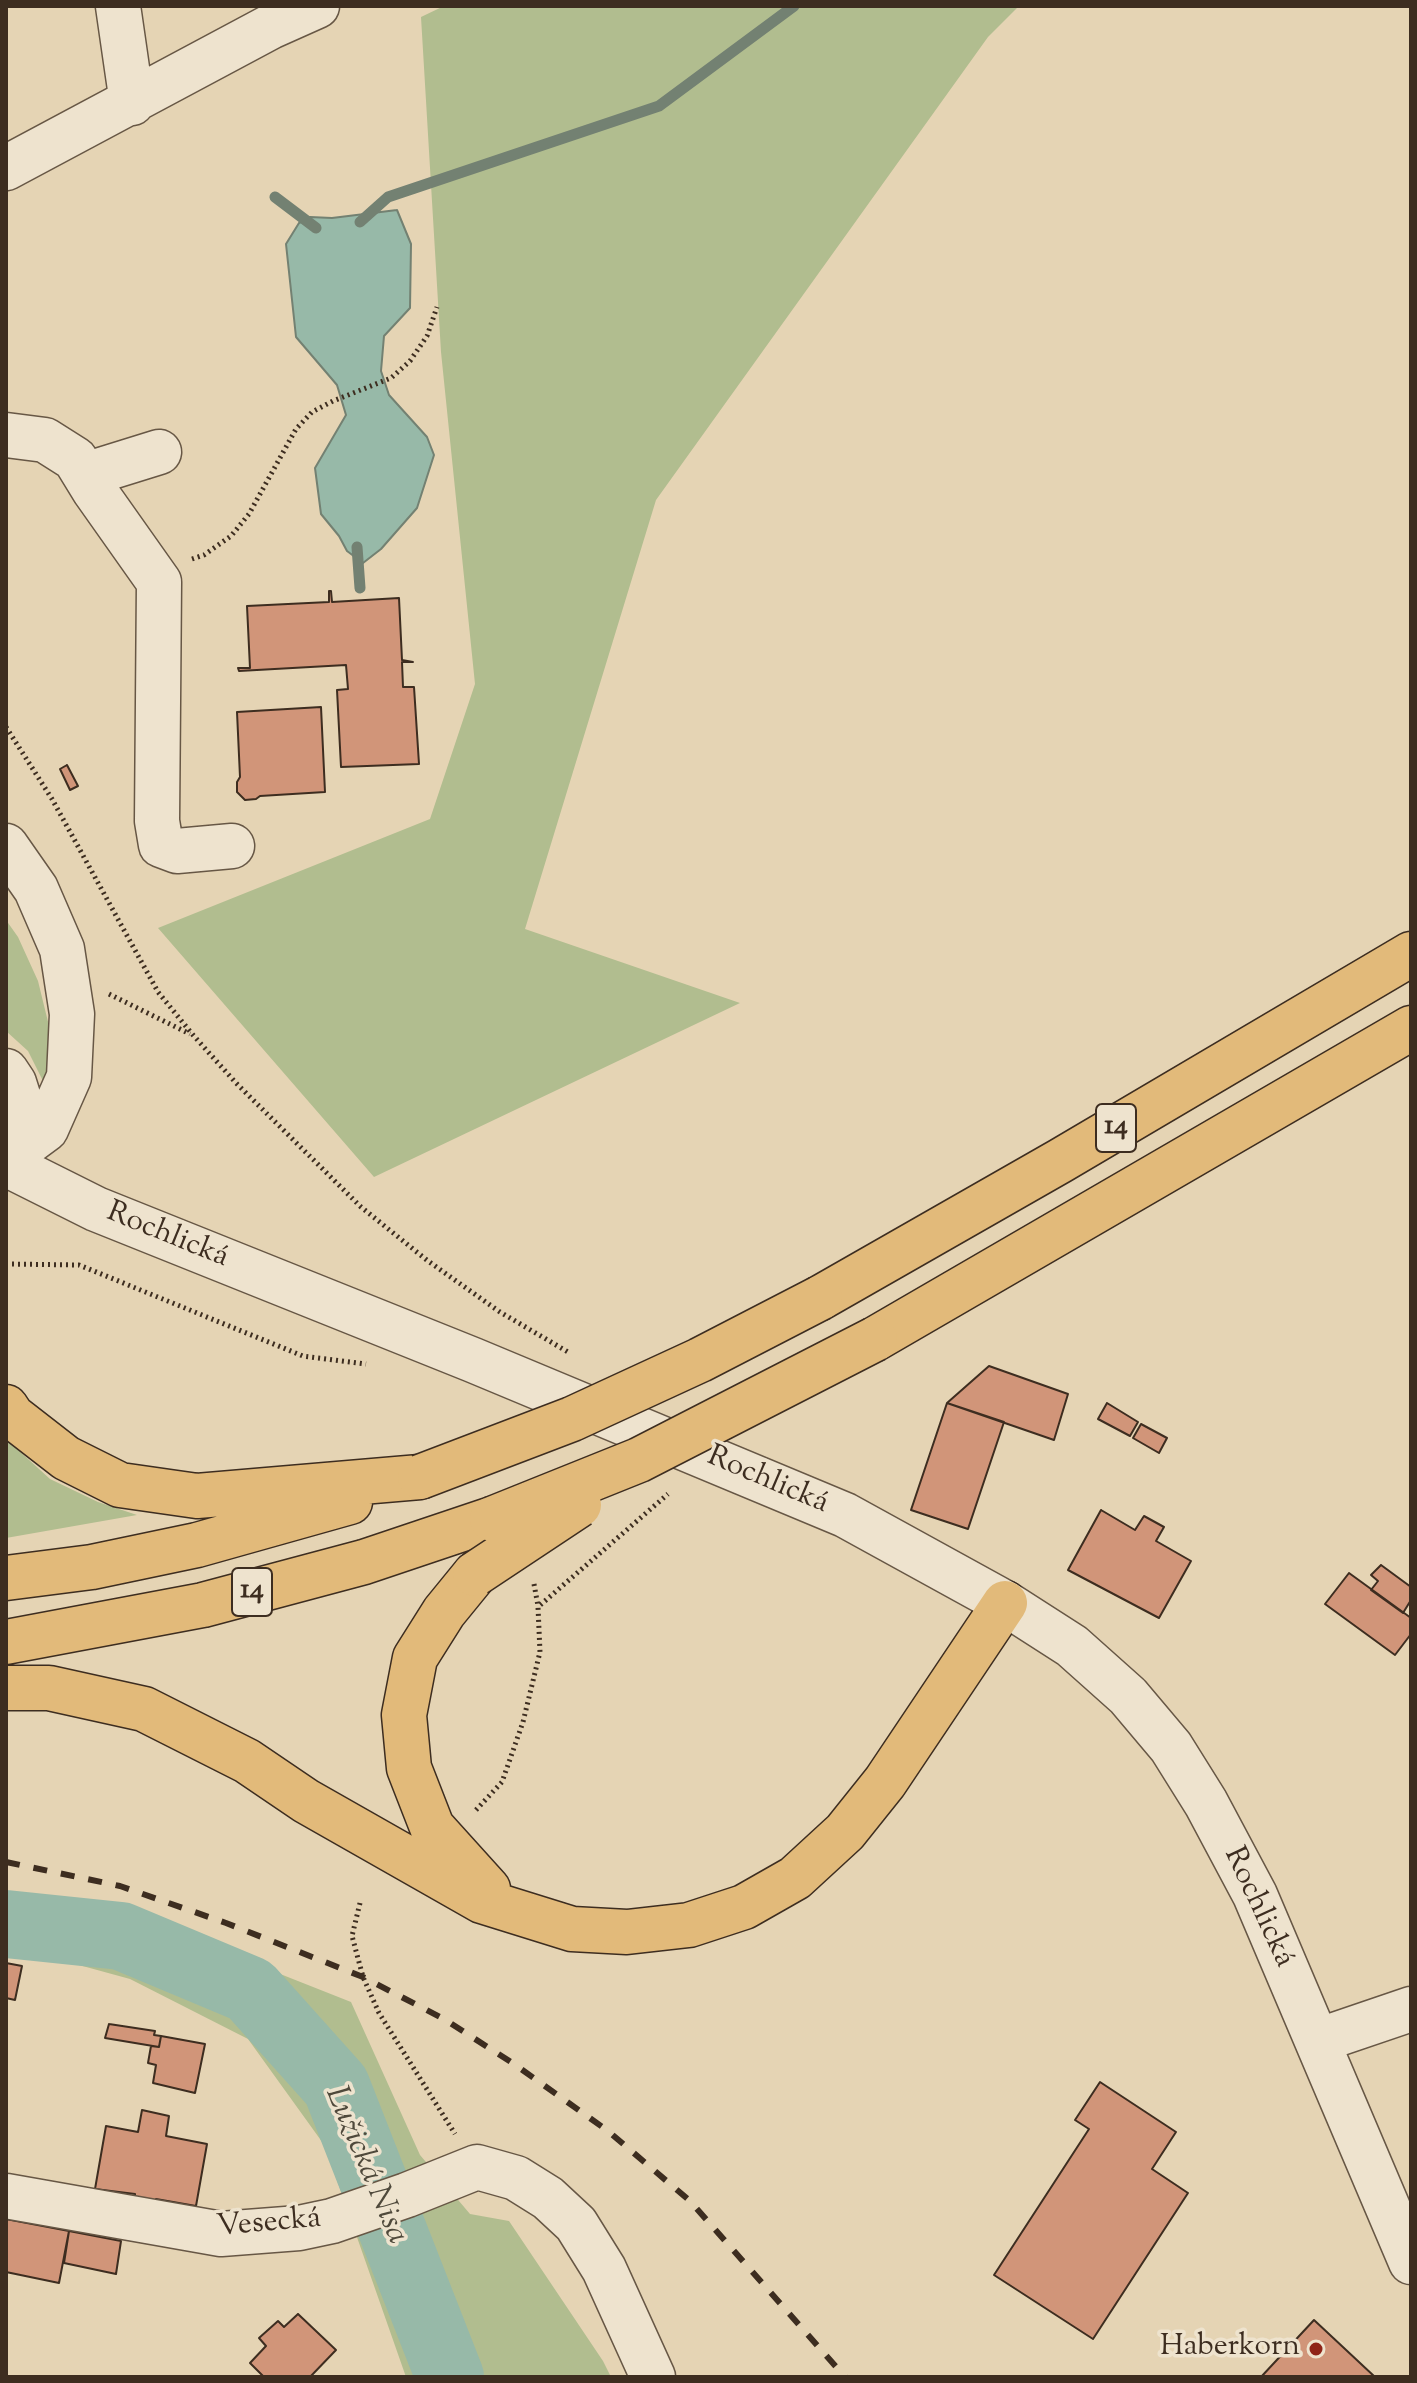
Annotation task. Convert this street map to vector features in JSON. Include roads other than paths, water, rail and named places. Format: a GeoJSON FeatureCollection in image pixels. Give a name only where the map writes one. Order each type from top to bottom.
{"type":"FeatureCollection","features":[{"type":"Feature","properties":{"kind":"highway","name":"14"},"geometry":{"type":"LineString","coordinates":[[6,1578],[92,1567],[197,1545],[336,1508],[572,1419],[700,1360],[820,1298],[1411,954]]}},
{"type":"Feature","properties":{"kind":"highway","name":"14"},"geometry":{"type":"LineString","coordinates":[[6,1642],[203,1605],[364,1562],[492,1519],[639,1460],[875,1339],[1411,1028]]}},
{"type":"Feature","properties":{"kind":"highway"},"geometry":{"type":"LineString","coordinates":[[6,1407],[12,1416],[66,1458],[120,1485],[197,1496],[420,1477]]}},
{"type":"Feature","properties":{"kind":"highway"},"geometry":{"type":"LineString","coordinates":[[510,1910],[465,1866],[432,1827],[409,1768],[404,1715],[415,1658],[444,1612],[475,1574],[563,1517],[639,1460]]}},
{"type":"Feature","properties":{"kind":"highway"},"geometry":{"type":"LineString","coordinates":[[6,1688],[49,1688],[144,1709],[247,1761],[306,1801],[482,1901],[572,1929],[627,1932],[689,1925],[744,1907],[795,1878],[845,1832],[885,1782],[1005,1603]]}},
{"type":"Feature","properties":{"kind":"street"},"geometry":{"type":"LineString","coordinates":[[118,6],[132,103]]}},
{"type":"Feature","properties":{"kind":"street"},"geometry":{"type":"LineString","coordinates":[[6,168],[270,27],[317,6]]}},
{"type":"Feature","properties":{"kind":"street"},"geometry":{"type":"LineString","coordinates":[[6,435],[45,440],[75,459],[159,582],[157,821],[161,845],[177,851],[232,846]]}},
{"type":"Feature","properties":{"kind":"street"},"geometry":{"type":"LineString","coordinates":[[85,475],[159,452]]}},
{"type":"Feature","properties":{"kind":"street"},"geometry":{"type":"LineString","coordinates":[[9,850],[36,889],[62,949],[72,1014],[69,1077],[46,1129],[13,1164]]}},
{"type":"Feature","properties":{"kind":"street"},"geometry":{"type":"LineString","coordinates":[[6,1071],[14,1083],[21,1105],[23,1130],[13,1164]]}},
{"type":"Feature","properties":{"kind":"street","name":"Rochlická"},"geometry":{"type":"LineString","coordinates":[[13,1164],[96,1209],[707,1456],[845,1515],[1005,1603],[1072,1646],[1128,1696],[1171,1747],[1206,1803],[1255,1895],[1411,2262]]}},
{"type":"Feature","properties":{"kind":"street"},"geometry":{"type":"LineString","coordinates":[[1317,2041],[1411,2009]]}},
{"type":"Feature","properties":{"kind":"street","name":"Vesecká"},"geometry":{"type":"LineString","coordinates":[[6,2196],[221,2234],[299,2228],[332,2221],[464,2172],[516,2178],[548,2198],[576,2224],[604,2269],[653,2377]]}},
{"type":"Feature","properties":{"kind":"waterway"},"geometry":{"type":"LineString","coordinates":[[360,222],[388,197],[659,106],[794,6]]}},
{"type":"Feature","properties":{"kind":"waterway"},"geometry":{"type":"LineString","coordinates":[[275,197],[316,228]]}},
{"type":"Feature","properties":{"kind":"waterway"},"geometry":{"type":"LineString","coordinates":[[357,547],[360,588]]}},
{"type":"Feature","properties":{"kind":"waterway","name":"Lužická Nisa"},"geometry":{"type":"LineString","coordinates":[[6,1924],[121,1936],[250,1990],[336,2086],[450,2377]]}},
{"type":"Feature","properties":{"kind":"railway"},"geometry":{"type":"LineString","coordinates":[[6,1862],[120,1886],[226,1923],[363,1977],[444,2019],[608,2131],[690,2201],[845,2377]]}},
{"type":"Feature","properties":{"kind":"place","name":"Haberkorn"},"geometry":{"type":"Point","coordinates":[1316,2349]}}]}
